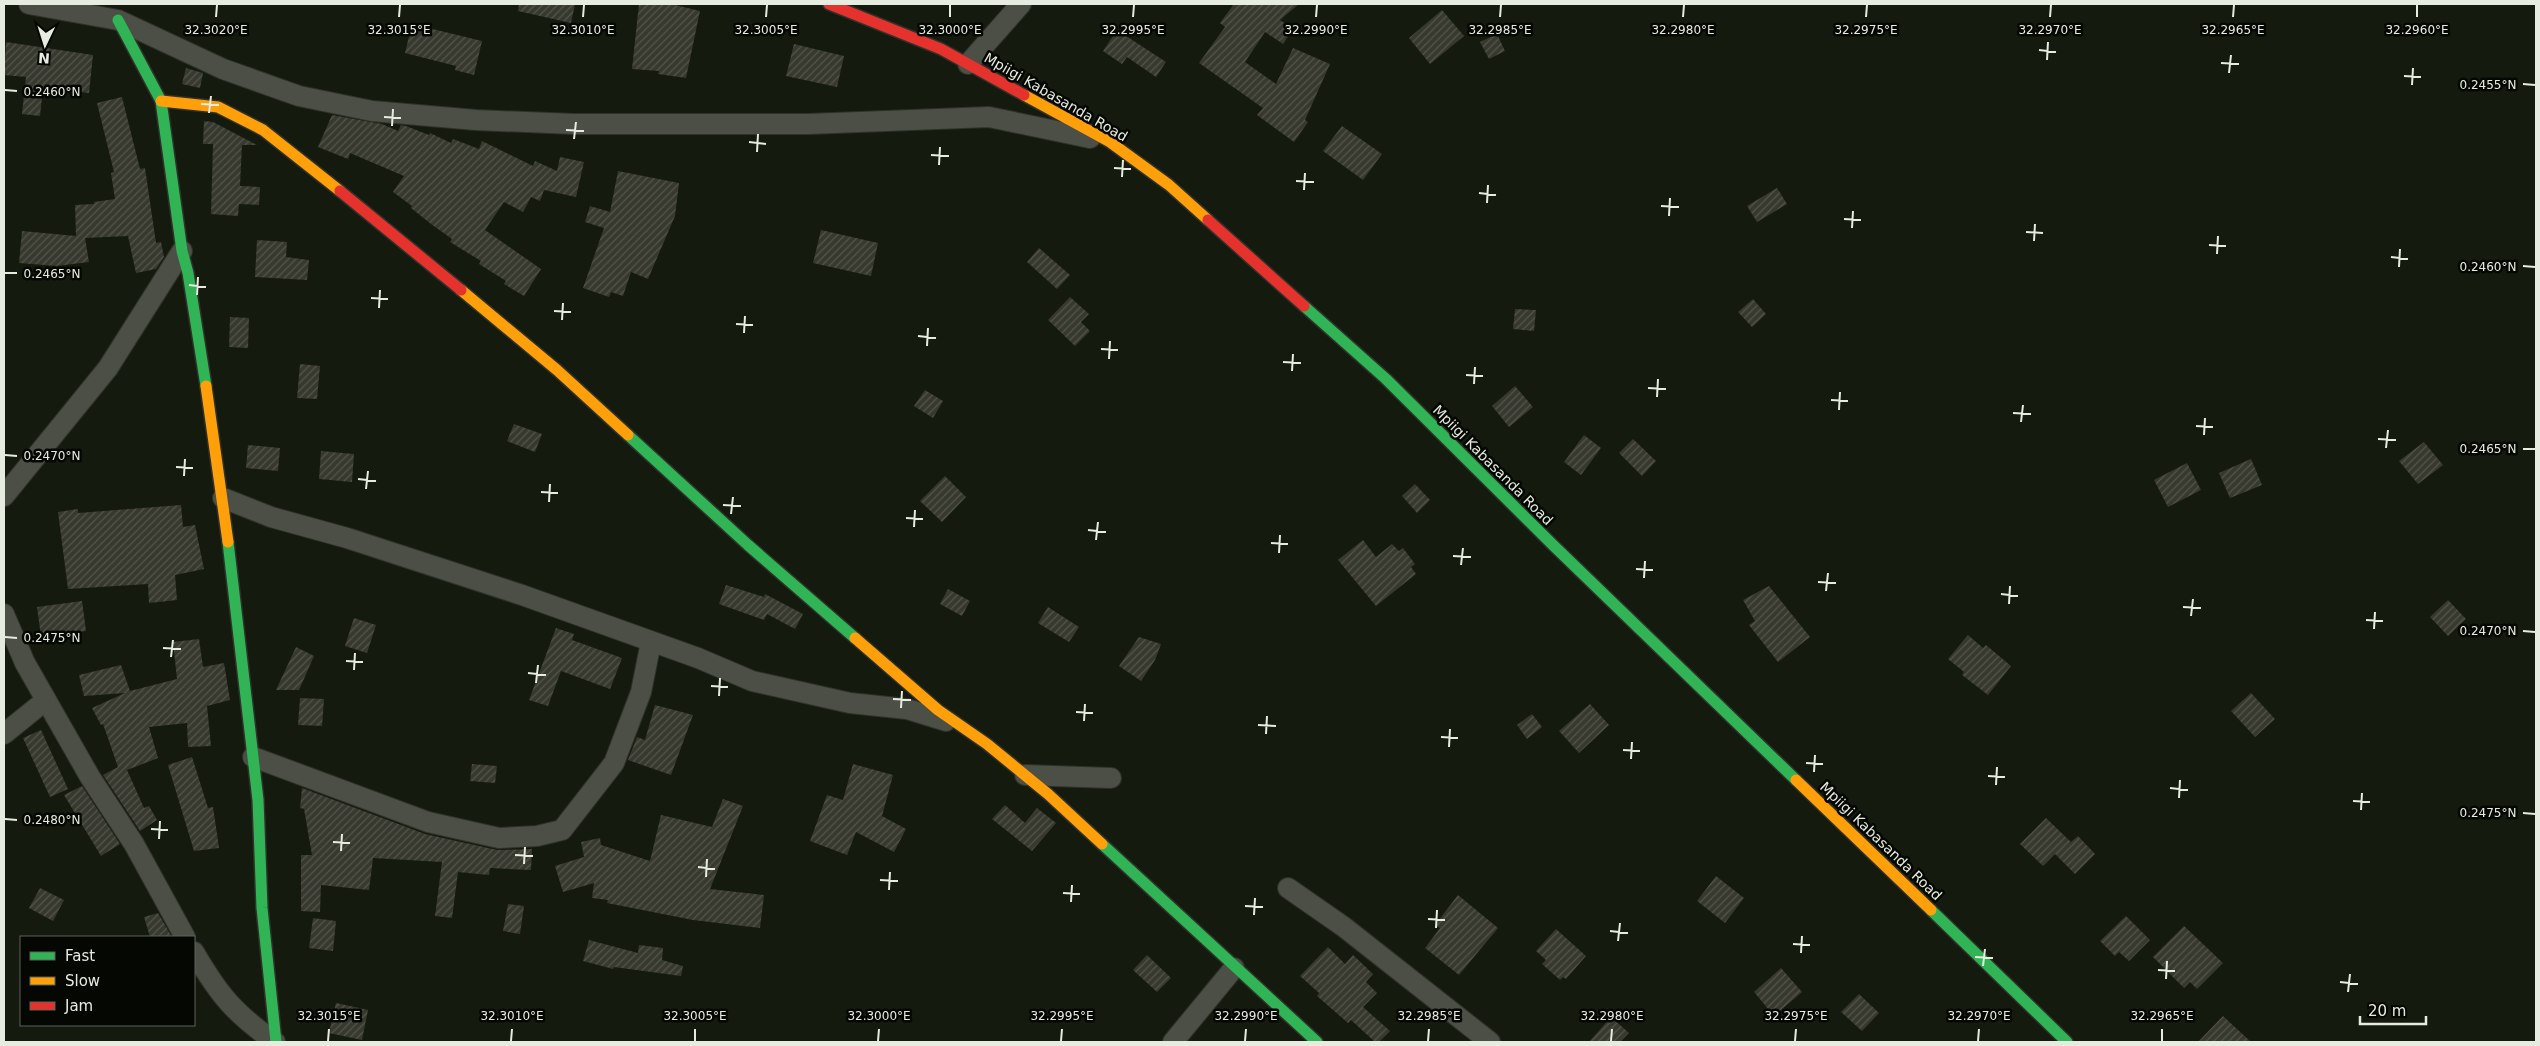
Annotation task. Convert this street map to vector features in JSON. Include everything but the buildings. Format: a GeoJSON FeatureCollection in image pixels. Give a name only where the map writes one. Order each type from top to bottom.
{"type":"FeatureCollection","features":[{"type":"Feature","properties":{"kind":"street"},"geometry":{"type":"LineString","coordinates":[[29,4],[118,20],[223,69],[298,96],[372,111],[476,120],[574,124],[808,124],[989,117],[1110,142]]}},
{"type":"Feature","properties":{"kind":"street","name":"Mpiigi Kabasanda Road"},"geometry":{"type":"LineString","coordinates":[[829,4],[941,49],[1110,142],[1169,185],[1386,379],[1554,546],[2067,1042]]}},
{"type":"Feature","properties":{"kind":"street"},"geometry":{"type":"LineString","coordinates":[[968,64],[1021,4]]}},
{"type":"Feature","properties":{"kind":"street"},"geometry":{"type":"LineString","coordinates":[[118,20],[162,101],[182,251],[188,273],[223,498],[258,800],[262,908],[268,987],[276,1042]]}},
{"type":"Feature","properties":{"kind":"street"},"geometry":{"type":"LineString","coordinates":[[162,101],[218,107],[263,130],[320,175],[557,370],[748,545],[957,725],[987,744],[1055,801],[1234,968],[1317,1042]]}},
{"type":"Feature","properties":{"kind":"street"},"geometry":{"type":"LineString","coordinates":[[4,496],[108,368],[182,251]]}},
{"type":"Feature","properties":{"kind":"street"},"geometry":{"type":"LineString","coordinates":[[223,498],[271,517],[347,538],[522,596],[698,658],[752,681],[850,702],[907,709],[957,725]]}},
{"type":"Feature","properties":{"kind":"street"},"geometry":{"type":"LineString","coordinates":[[4,614],[25,663],[90,777],[134,844],[184,936]]}},
{"type":"Feature","properties":{"kind":"street"},"geometry":{"type":"LineString","coordinates":[[253,757],[428,822],[499,838],[537,836],[562,830],[614,762],[640,692],[651,642]]}},
{"type":"Feature","properties":{"kind":"street"},"geometry":{"type":"LineString","coordinates":[[4,734],[46,700]]}},
{"type":"Feature","properties":{"kind":"street"},"geometry":{"type":"LineString","coordinates":[[1025,775],[1111,778]]}},
{"type":"Feature","properties":{"kind":"street"},"geometry":{"type":"LineString","coordinates":[[1288,888],[1344,926],[1490,1042]]}},
{"type":"Feature","properties":{"kind":"street"},"geometry":{"type":"LineString","coordinates":[[195,954],[216,990],[244,1020],[276,1042]]}},
{"type":"Feature","properties":{"kind":"street"},"geometry":{"type":"LineString","coordinates":[[1173,1042],[1234,968]]}},
{"type":"Feature","properties":{"kind":"traffic: fast"},"geometry":{"type":"LineString","coordinates":[[118,20],[161,101],[182,251],[188,273],[206,386]]}},
{"type":"Feature","properties":{"kind":"traffic: fast"},"geometry":{"type":"LineString","coordinates":[[1304,306],[1386,379],[1554,546],[1796,780]]}},
{"type":"Feature","properties":{"kind":"traffic: fast"},"geometry":{"type":"LineString","coordinates":[[628,435],[748,545],[855,638]]}},
{"type":"Feature","properties":{"kind":"traffic: fast"},"geometry":{"type":"LineString","coordinates":[[228,542],[258,800],[262,908],[276,1042]]}},
{"type":"Feature","properties":{"kind":"traffic: fast"},"geometry":{"type":"LineString","coordinates":[[1102,844],[1317,1042]]}},
{"type":"Feature","properties":{"kind":"traffic: fast"},"geometry":{"type":"LineString","coordinates":[[1931,910],[2067,1042]]}},
{"type":"Feature","properties":{"kind":"traffic: slow"},"geometry":{"type":"LineString","coordinates":[[1024,95],[1110,142],[1169,185],[1208,220]]}},
{"type":"Feature","properties":{"kind":"traffic: slow"},"geometry":{"type":"LineString","coordinates":[[161,101],[218,107],[263,130],[340,191]]}},
{"type":"Feature","properties":{"kind":"traffic: slow"},"geometry":{"type":"LineString","coordinates":[[461,290],[557,370],[628,435]]}},
{"type":"Feature","properties":{"kind":"traffic: slow"},"geometry":{"type":"LineString","coordinates":[[206,386],[228,542]]}},
{"type":"Feature","properties":{"kind":"traffic: slow"},"geometry":{"type":"LineString","coordinates":[[855,638],[938,710],[987,744],[1048,794],[1102,844]]}},
{"type":"Feature","properties":{"kind":"traffic: slow"},"geometry":{"type":"LineString","coordinates":[[1796,780],[1931,910]]}},
{"type":"Feature","properties":{"kind":"traffic: jam"},"geometry":{"type":"LineString","coordinates":[[829,4],[941,49],[1024,95]]}},
{"type":"Feature","properties":{"kind":"traffic: jam"},"geometry":{"type":"LineString","coordinates":[[340,191],[461,290]]}},
{"type":"Feature","properties":{"kind":"traffic: jam"},"geometry":{"type":"LineString","coordinates":[[1208,220],[1304,306]]}}]}
